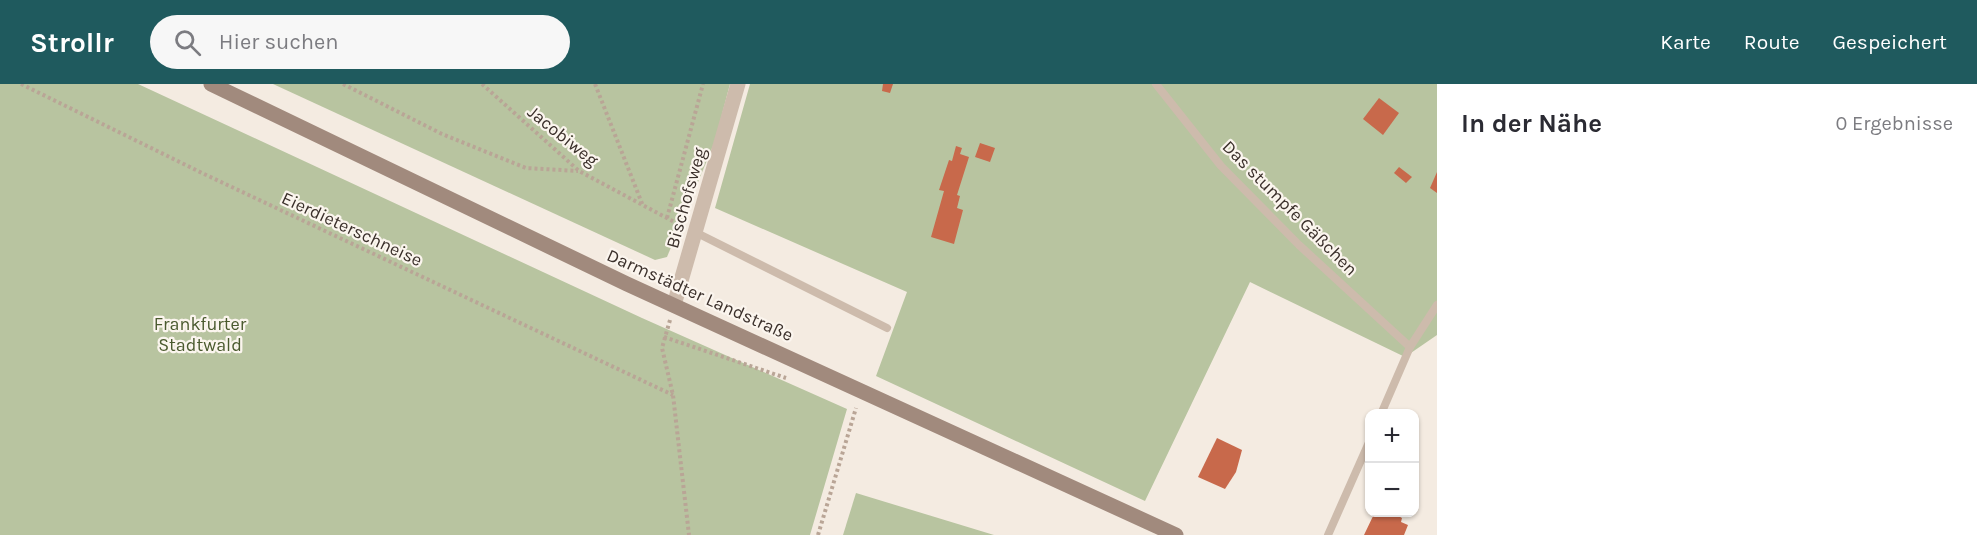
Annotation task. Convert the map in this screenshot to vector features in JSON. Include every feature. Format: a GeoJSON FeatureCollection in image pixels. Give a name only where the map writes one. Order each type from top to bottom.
{"type":"FeatureCollection","features":[{"type":"Feature","properties":{"kind":"main road","name":"Darmstädter Landstraße"},"geometry":{"type":"LineString","coordinates":[[211,84],[674,305],[1176,535]]}},
{"type":"Feature","properties":{"kind":"street","name":"Bischofsweg"},"geometry":{"type":"LineString","coordinates":[[674,305],[697,233],[738,84]]}},
{"type":"Feature","properties":{"kind":"lane","name":"Das stumpfe Gäßchen"},"geometry":{"type":"LineString","coordinates":[[1156,84],[1221,166],[1299,245],[1410,347]]}},
{"type":"Feature","properties":{"kind":"lane"},"geometry":{"type":"LineString","coordinates":[[697,233],[887,328]]}},
{"type":"Feature","properties":{"kind":"lane"},"geometry":{"type":"LineString","coordinates":[[1383,409],[1410,347],[1437,305]]}},
{"type":"Feature","properties":{"kind":"lane"},"geometry":{"type":"LineString","coordinates":[[1328,535],[1365,451]]}},
{"type":"Feature","properties":{"kind":"path","name":"Eierdieterschneise"},"geometry":{"type":"LineString","coordinates":[[21,84],[245,193],[673,395]]}},
{"type":"Feature","properties":{"kind":"path"},"geometry":{"type":"LineString","coordinates":[[343,84],[442,134],[526,168],[579,171]]}},
{"type":"Feature","properties":{"kind":"path","name":"Jacobiweg"},"geometry":{"type":"LineString","coordinates":[[482,84],[579,171],[697,233]]}},
{"type":"Feature","properties":{"kind":"path"},"geometry":{"type":"LineString","coordinates":[[595,84],[643,206]]}},
{"type":"Feature","properties":{"kind":"path"},"geometry":{"type":"LineString","coordinates":[[667,218],[703,84]]}},
{"type":"Feature","properties":{"kind":"path"},"geometry":{"type":"LineString","coordinates":[[674,305],[662,348],[673,395],[689,535]]}},
{"type":"Feature","properties":{"kind":"path"},"geometry":{"type":"LineString","coordinates":[[664,337],[794,381]]}},
{"type":"Feature","properties":{"kind":"path"},"geometry":{"type":"LineString","coordinates":[[818,535],[864,391]]}},
{"type":"Feature","properties":{"kind":"green space","name":"Frankfurter Stadtwald"},"geometry":{"type":"Polygon","coordinates":[[[0,84],[138,84],[642,318],[847,409],[810,535],[0,535],[0,84]]]}},
{"type":"Feature","properties":{"kind":"green space"},"geometry":{"type":"Polygon","coordinates":[[[273,84],[730,84],[715,141],[667,257],[655,260],[273,84]]]}},
{"type":"Feature","properties":{"kind":"green space"},"geometry":{"type":"Polygon","coordinates":[[[750,84],[1437,84],[1437,335],[1405,357],[1250,282],[1145,501],[876,376],[907,292],[715,208],[750,84]]]}},
{"type":"Feature","properties":{"kind":"green space"},"geometry":{"type":"Polygon","coordinates":[[[856,493],[994,535],[843,535],[856,493]]]}},
{"type":"Feature","properties":{"kind":"building"},"geometry":{"type":"Polygon","coordinates":[[[883,84],[893,84],[890,93],[882,91],[883,84]]]}},
{"type":"Feature","properties":{"kind":"building"},"geometry":{"type":"Polygon","coordinates":[[[1379,98],[1399,113],[1383,135],[1363,119],[1379,98]]]}},
{"type":"Feature","properties":{"kind":"building"},"geometry":{"type":"Polygon","coordinates":[[[980,143],[995,148],[990,162],[975,157],[980,143]]]}},
{"type":"Feature","properties":{"kind":"building"},"geometry":{"type":"Polygon","coordinates":[[[956,146],[962,148],[960,154],[969,157],[957,195],[960,196],[957,208],[963,210],[954,244],[931,237],[944,191],[939,190],[956,146]]]}},
{"type":"Feature","properties":{"kind":"building"},"geometry":{"type":"Polygon","coordinates":[[[1399,167],[1412,177],[1406,183],[1394,173],[1399,167]]]}},
{"type":"Feature","properties":{"kind":"building"},"geometry":{"type":"Polygon","coordinates":[[[1437,172],[1437,193],[1430,188],[1437,172]]]}},
{"type":"Feature","properties":{"kind":"building"},"geometry":{"type":"Polygon","coordinates":[[[1217,438],[1242,450],[1236,472],[1225,489],[1198,477],[1217,438]]]}},
{"type":"Feature","properties":{"kind":"building"},"geometry":{"type":"Polygon","coordinates":[[[1373,517],[1400,517],[1401,522],[1408,525],[1404,535],[1364,535],[1373,517]]]}}]}
